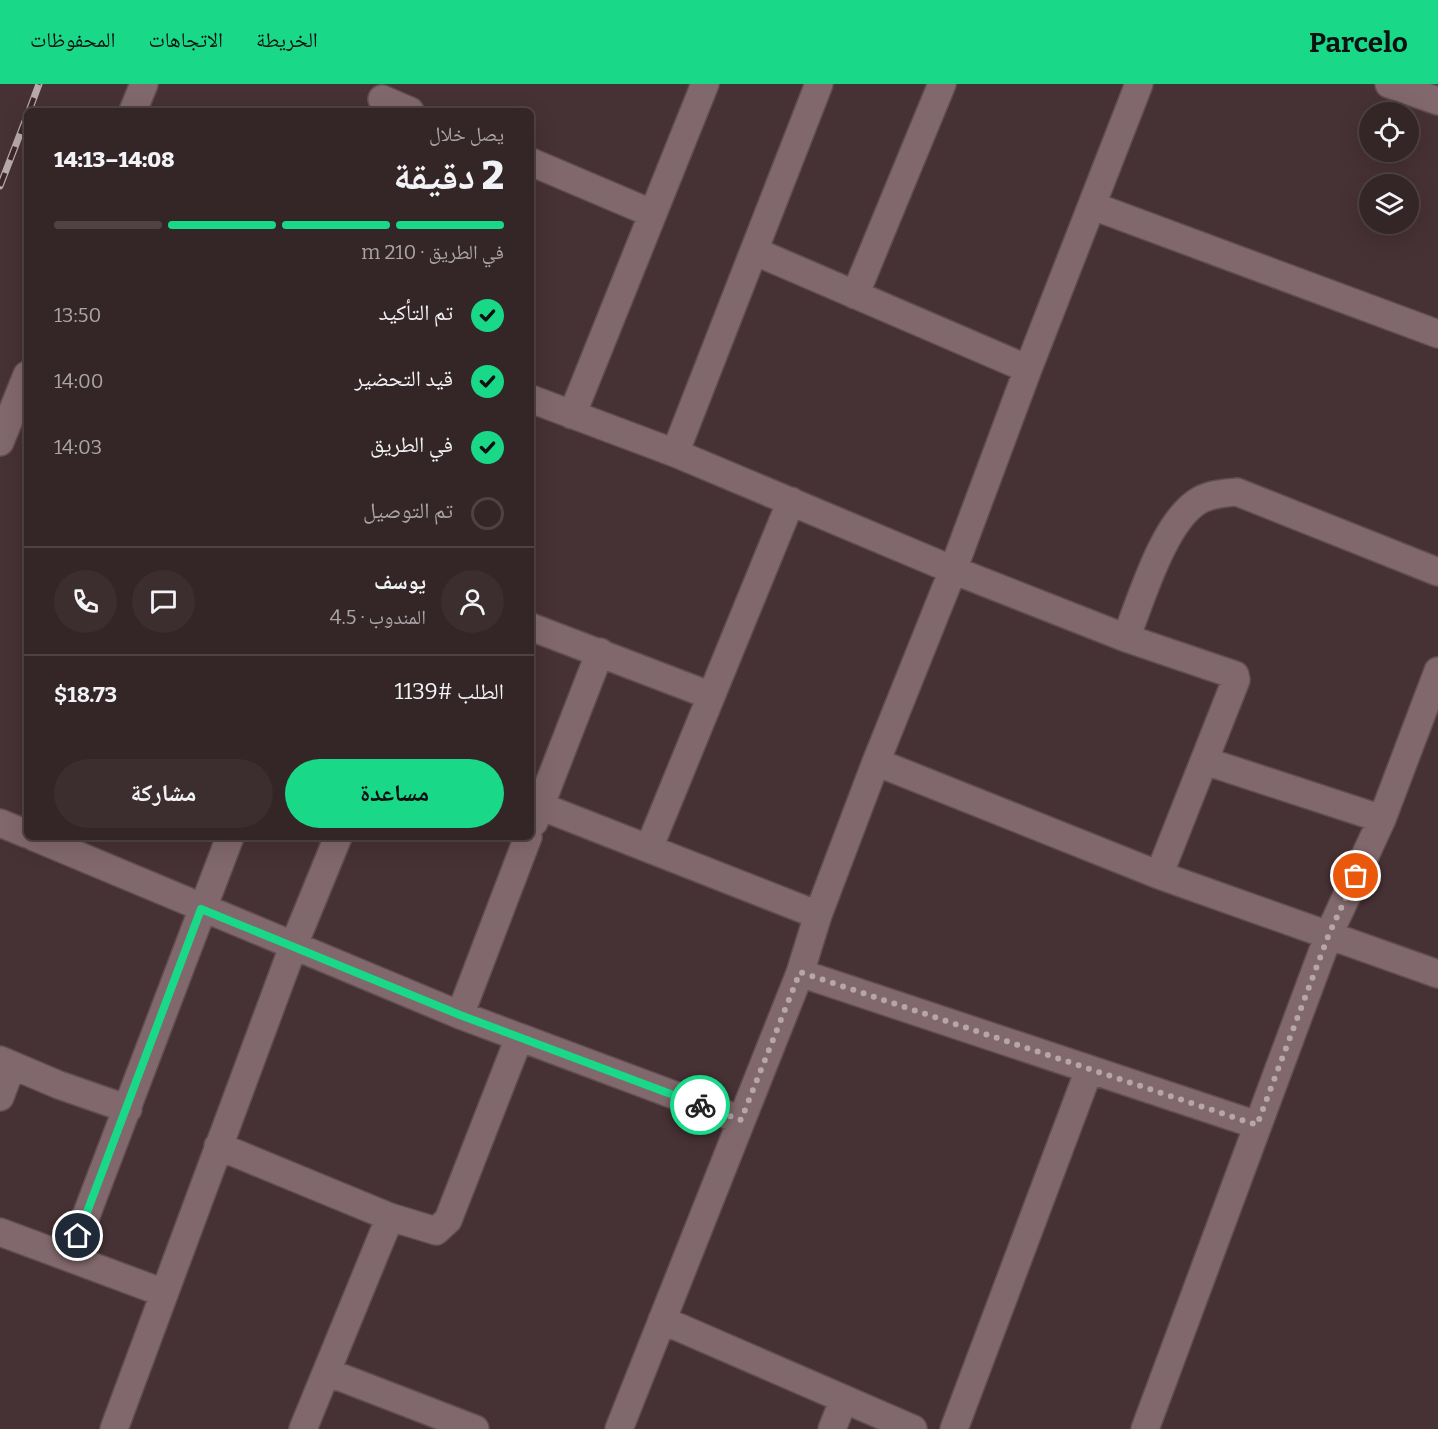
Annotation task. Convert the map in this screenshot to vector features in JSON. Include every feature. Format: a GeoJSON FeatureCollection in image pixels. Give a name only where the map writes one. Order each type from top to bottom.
{"type":"FeatureCollection","features":[{"type":"Feature","properties":{"kind":"street"},"geometry":{"type":"LineString","coordinates":[[134,108],[144,84]]}},
{"type":"Feature","properties":{"kind":"street"},"geometry":{"type":"LineString","coordinates":[[572,415],[651,213],[705,84]]}},
{"type":"Feature","properties":{"kind":"street"},"geometry":{"type":"LineString","coordinates":[[675,453],[819,84]]}},
{"type":"Feature","properties":{"kind":"street"},"geometry":{"type":"LineString","coordinates":[[855,295],[942,84]]}},
{"type":"Feature","properties":{"kind":"street"},"geometry":{"type":"LineString","coordinates":[[619,1429],[800,972],[818,915],[876,762],[953,570],[1139,84]]}},
{"type":"Feature","properties":{"kind":"street"},"geometry":{"type":"LineString","coordinates":[[1389,84],[1438,101]]}},
{"type":"Feature","properties":{"kind":"street"},"geometry":{"type":"LineString","coordinates":[[382,98],[404,108]]}},
{"type":"Feature","properties":{"kind":"street"},"geometry":{"type":"LineString","coordinates":[[534,163],[651,213]]}},
{"type":"Feature","properties":{"kind":"street"},"geometry":{"type":"LineString","coordinates":[[1093,206],[1438,334]]}},
{"type":"Feature","properties":{"kind":"street"},"geometry":{"type":"LineString","coordinates":[[754,251],[1028,369]]}},
{"type":"Feature","properties":{"kind":"street"},"geometry":{"type":"LineString","coordinates":[[0,442],[19,420],[24,392]]}},
{"type":"Feature","properties":{"kind":"street"},"geometry":{"type":"LineString","coordinates":[[534,400],[675,453],[953,570],[1126,638],[1235,675],[1236,680],[1159,875]]}},
{"type":"Feature","properties":{"kind":"street"},"geometry":{"type":"LineString","coordinates":[[1126,638],[1157,557],[1176,525],[1200,500],[1220,493],[1237,492],[1438,572]]}},
{"type":"Feature","properties":{"kind":"street"},"geometry":{"type":"LineString","coordinates":[[649,848],[709,695],[791,501]]}},
{"type":"Feature","properties":{"kind":"street"},"geometry":{"type":"LineString","coordinates":[[534,628],[709,695]]}},
{"type":"Feature","properties":{"kind":"street"},"geometry":{"type":"LineString","coordinates":[[600,652],[536,818],[649,848],[818,915]]}},
{"type":"Feature","properties":{"kind":"street"},"geometry":{"type":"LineString","coordinates":[[1145,1429],[1329,934],[1382,819],[1438,671]]}},
{"type":"Feature","properties":{"kind":"street"},"geometry":{"type":"LineString","coordinates":[[1205,761],[1382,819]]}},
{"type":"Feature","properties":{"kind":"street"},"geometry":{"type":"LineString","coordinates":[[876,762],[1159,875],[1438,974]]}},
{"type":"Feature","properties":{"kind":"street"},"geometry":{"type":"LineString","coordinates":[[0,823],[24,833]]}},
{"type":"Feature","properties":{"kind":"street"},"geometry":{"type":"LineString","coordinates":[[50,840],[87,847],[201,909],[460,1015],[741,1120]]}},
{"type":"Feature","properties":{"kind":"street"},"geometry":{"type":"LineString","coordinates":[[70,1258],[229,840]]}},
{"type":"Feature","properties":{"kind":"street"},"geometry":{"type":"LineString","coordinates":[[114,1429],[293,947],[337,840]]}},
{"type":"Feature","properties":{"kind":"street"},"geometry":{"type":"LineString","coordinates":[[460,1015],[527,840]]}},
{"type":"Feature","properties":{"kind":"street"},"geometry":{"type":"LineString","coordinates":[[800,972],[1257,1125]]}},
{"type":"Feature","properties":{"kind":"street"},"geometry":{"type":"LineString","coordinates":[[218,1146],[390,1217],[436,1231],[446,1224],[519,1038]]}},
{"type":"Feature","properties":{"kind":"street"},"geometry":{"type":"LineString","coordinates":[[0,1097],[6,1062],[128,1109]]}},
{"type":"Feature","properties":{"kind":"street"},"geometry":{"type":"LineString","coordinates":[[954,1429],[1089,1070]]}},
{"type":"Feature","properties":{"kind":"street"},"geometry":{"type":"LineString","coordinates":[[303,1429],[390,1217]]}},
{"type":"Feature","properties":{"kind":"street"},"geometry":{"type":"LineString","coordinates":[[0,1232],[164,1293]]}},
{"type":"Feature","properties":{"kind":"street"},"geometry":{"type":"LineString","coordinates":[[662,1320],[913,1429]]}},
{"type":"Feature","properties":{"kind":"street"},"geometry":{"type":"LineString","coordinates":[[327,1372],[475,1429]]}},
{"type":"Feature","properties":{"kind":"street"},"geometry":{"type":"LineString","coordinates":[[832,1429],[844,1399]]}},
{"type":"Feature","properties":{"kind":"railway"},"geometry":{"type":"LineString","coordinates":[[30,108],[39,84]]}},
{"type":"Feature","properties":{"kind":"railway"},"geometry":{"type":"LineString","coordinates":[[0,186],[24,124]]}},
{"type":"Feature","properties":{"kind":"way so far"},"geometry":{"type":"LineString","coordinates":[[700,1105],[741,1120],[800,972],[1257,1125],[1329,934],[1356,876]]}},
{"type":"Feature","properties":{"kind":"route"},"geometry":{"type":"LineString","coordinates":[[78,1236],[164,1013],[201,909],[460,1015],[700,1105]]}}]}
